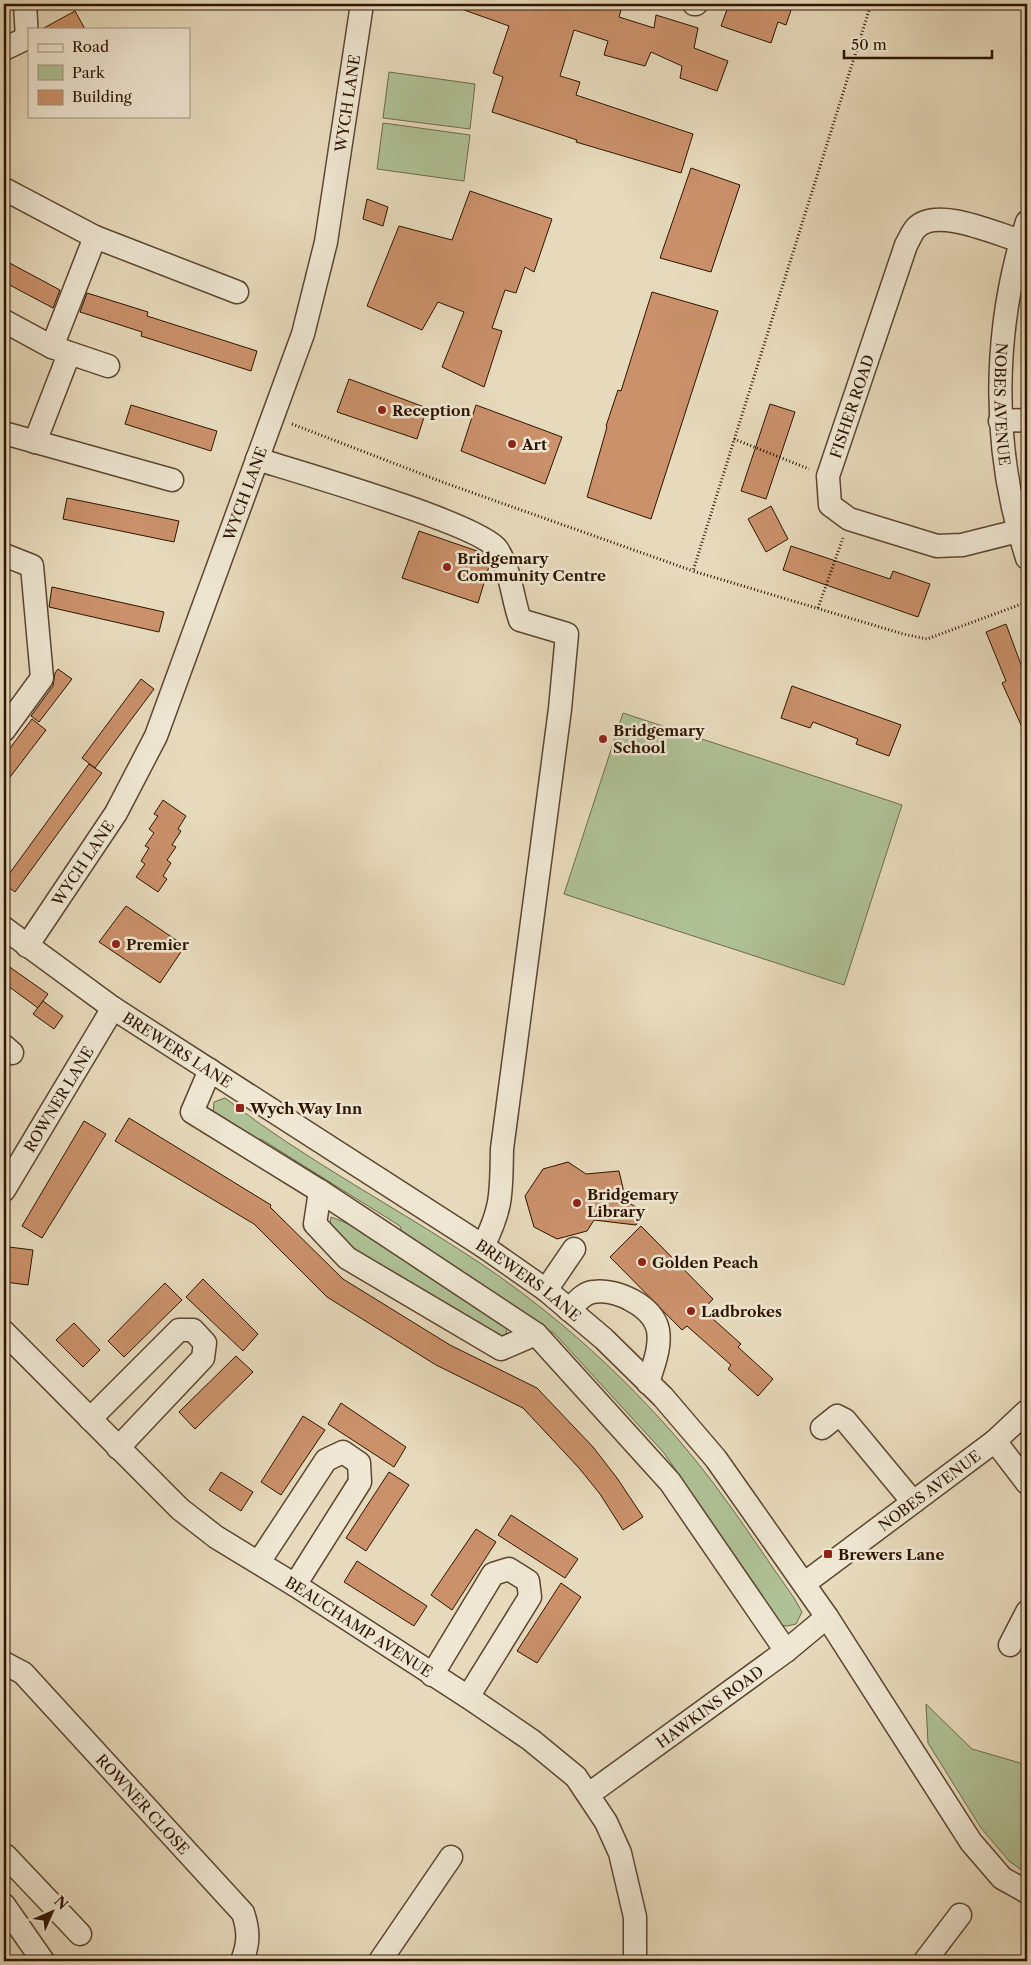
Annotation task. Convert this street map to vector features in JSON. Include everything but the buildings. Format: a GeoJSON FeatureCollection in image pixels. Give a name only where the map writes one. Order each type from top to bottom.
{"type":"FeatureCollection","features":[{"type":"Feature","properties":{"kind":"street"},"geometry":{"type":"LineString","coordinates":[[4,49],[28,39],[25,4]]}},
{"type":"Feature","properties":{"kind":"street","name":"WYCH LANE"},"geometry":{"type":"LineString","coordinates":[[27,946],[116,813],[156,736],[303,334],[326,242],[362,4]]}},
{"type":"Feature","properties":{"kind":"street"},"geometry":{"type":"LineString","coordinates":[[4,189],[95,237],[237,292]]}},
{"type":"Feature","properties":{"kind":"street","name":"FISHER ROAD"},"geometry":{"type":"LineString","coordinates":[[1018,531],[962,545],[937,546],[849,519],[830,505],[828,476],[906,245],[916,227],[930,220],[945,218],[1024,232]]}},
{"type":"Feature","properties":{"kind":"street","name":"NOBES AVENUE"},"geometry":{"type":"LineString","coordinates":[[1024,232],[1009,298],[1001,356],[1000,421],[1007,476],[1018,531],[1027,558]]}},
{"type":"Feature","properties":{"kind":"street"},"geometry":{"type":"LineString","coordinates":[[35,442],[60,350],[95,237]]}},
{"type":"Feature","properties":{"kind":"street"},"geometry":{"type":"LineString","coordinates":[[4,320],[60,350],[108,366]]}},
{"type":"Feature","properties":{"kind":"street"},"geometry":{"type":"LineString","coordinates":[[1000,421],[1027,420]]}},
{"type":"Feature","properties":{"kind":"street"},"geometry":{"type":"LineString","coordinates":[[4,433],[172,480]]}},
{"type":"Feature","properties":{"kind":"street"},"geometry":{"type":"LineString","coordinates":[[257,459],[360,491],[478,534],[496,547],[508,571],[513,601],[520,620],[567,627],[560,709],[503,1139],[501,1201],[496,1222],[483,1246]]}},
{"type":"Feature","properties":{"kind":"street"},"geometry":{"type":"LineString","coordinates":[[4,555],[32,566],[42,678],[4,730]]}},
{"type":"Feature","properties":{"kind":"street","name":"BREWERS LANE"},"geometry":{"type":"LineString","coordinates":[[4,928],[113,1008],[483,1246],[546,1290],[604,1339],[648,1382],[716,1459],[805,1583],[971,1842],[1002,1878],[1025,1891]]}},
{"type":"Feature","properties":{"kind":"street","name":"ROWNER LANE"},"geometry":{"type":"LineString","coordinates":[[4,1190],[113,1008]]}},
{"type":"Feature","properties":{"kind":"street"},"geometry":{"type":"LineString","coordinates":[[210,1070],[192,1112],[320,1191],[536,1334],[670,1482],[786,1651]]}},
{"type":"Feature","properties":{"kind":"street"},"geometry":{"type":"LineString","coordinates":[[320,1191],[315,1224],[347,1258],[501,1349],[536,1334]]}},
{"type":"Feature","properties":{"kind":"street"},"geometry":{"type":"LineString","coordinates":[[546,1290],[574,1249]]}},
{"type":"Feature","properties":{"kind":"street"},"geometry":{"type":"LineString","coordinates":[[569,1310],[582,1297],[592,1292],[609,1291],[641,1306],[653,1318],[658,1329],[659,1343],[648,1382]]}},
{"type":"Feature","properties":{"kind":"street"},"geometry":{"type":"LineString","coordinates":[[90,1419],[179,1330],[193,1330],[205,1343],[203,1358],[118,1448]]}},
{"type":"Feature","properties":{"kind":"street","name":"BEAUCHAMP AVENUE"},"geometry":{"type":"LineString","coordinates":[[4,1332],[180,1509],[216,1537],[296,1585],[468,1697],[558,1760],[576,1777],[589,1794],[620,1853],[635,1917],[635,1961]]}},
{"type":"Feature","properties":{"kind":"street","name":"NOBES AVENUE"},"geometry":{"type":"LineString","coordinates":[[805,1583],[995,1441],[1027,1411]]}},
{"type":"Feature","properties":{"kind":"street"},"geometry":{"type":"LineString","coordinates":[[822,1428],[837,1416],[845,1420],[913,1502]]}},
{"type":"Feature","properties":{"kind":"street"},"geometry":{"type":"LineString","coordinates":[[995,1441],[1027,1483]]}},
{"type":"Feature","properties":{"kind":"street"},"geometry":{"type":"LineString","coordinates":[[259,1562],[326,1460],[343,1452],[359,1463],[360,1482],[296,1585]]}},
{"type":"Feature","properties":{"kind":"street"},"geometry":{"type":"LineString","coordinates":[[432,1675],[493,1574],[508,1569],[528,1582],[530,1597],[468,1697]]}},
{"type":"Feature","properties":{"kind":"street"},"geometry":{"type":"LineString","coordinates":[[1010,1645],[1027,1612]]}},
{"type":"Feature","properties":{"kind":"street","name":"HAWKINS ROAD"},"geometry":{"type":"LineString","coordinates":[[589,1794],[786,1651],[827,1617]]}},
{"type":"Feature","properties":{"kind":"street","name":"ROWNER CLOSE"},"geometry":{"type":"LineString","coordinates":[[4,1663],[23,1673],[243,1913],[249,1930],[247,1948],[242,1961]]}},
{"type":"Feature","properties":{"kind":"street"},"geometry":{"type":"LineString","coordinates":[[5,1852],[80,1934]]}},
{"type":"Feature","properties":{"kind":"street"},"geometry":{"type":"LineString","coordinates":[[380,1961],[451,1857]]}},
{"type":"Feature","properties":{"kind":"street"},"geometry":{"type":"LineString","coordinates":[[4,1905],[43,1961]]}},
{"type":"Feature","properties":{"kind":"street"},"geometry":{"type":"LineString","coordinates":[[926,1961],[960,1915]]}},
{"type":"Feature","properties":{"kind":"path"},"geometry":{"type":"LineString","coordinates":[[693,571],[871,4]]}},
{"type":"Feature","properties":{"kind":"path"},"geometry":{"type":"LineString","coordinates":[[272,417],[445,483],[693,571],[903,634],[927,639],[1027,602]]}},
{"type":"Feature","properties":{"kind":"path"},"geometry":{"type":"LineString","coordinates":[[734,439],[828,476]]}},
{"type":"Feature","properties":{"kind":"path"},"geometry":{"type":"LineString","coordinates":[[818,608],[849,519]]}},
{"type":"Feature","properties":{"kind":"green space"},"geometry":{"type":"Polygon","coordinates":[[[389,72],[475,84],[470,129],[383,118],[389,72]]]}},
{"type":"Feature","properties":{"kind":"green space"},"geometry":{"type":"Polygon","coordinates":[[[383,123],[470,135],[464,181],[377,169],[383,123]]]}},
{"type":"Feature","properties":{"kind":"green space"},"geometry":{"type":"Polygon","coordinates":[[[623,713],[902,805],[844,985],[564,894],[623,713]]]}},
{"type":"Feature","properties":{"kind":"green space"},"geometry":{"type":"Polygon","coordinates":[[[225,1098],[255,1121],[319,1163],[448,1242],[513,1286],[606,1364],[663,1422],[724,1498],[802,1612],[796,1624],[787,1626],[776,1625],[745,1578],[748,1575],[664,1453],[554,1333],[527,1319],[402,1233],[400,1226],[261,1139],[254,1141],[213,1115],[214,1102],[225,1098]]]}},
{"type":"Feature","properties":{"kind":"green space"},"geometry":{"type":"Polygon","coordinates":[[[331,1217],[377,1238],[422,1266],[507,1328],[506,1334],[497,1342],[355,1257],[330,1225],[331,1217]]]}},
{"type":"Feature","properties":{"kind":"green space"},"geometry":{"type":"Polygon","coordinates":[[[926,1704],[972,1749],[1027,1765],[1027,1874],[1009,1861],[981,1828],[928,1743],[926,1704]]]}},
{"type":"Feature","properties":{"kind":"place","name":"Reception"},"geometry":{"type":"Point","coordinates":[382,410]}},
{"type":"Feature","properties":{"kind":"place","name":"Art"},"geometry":{"type":"Point","coordinates":[512,444]}},
{"type":"Feature","properties":{"kind":"place","name":"Bridgemary Community Centre"},"geometry":{"type":"Point","coordinates":[447,567]}},
{"type":"Feature","properties":{"kind":"place","name":"Bridgemary School"},"geometry":{"type":"Point","coordinates":[603,739]}},
{"type":"Feature","properties":{"kind":"place","name":"Premier"},"geometry":{"type":"Point","coordinates":[116,944]}},
{"type":"Feature","properties":{"kind":"place","name":"Wych Way Inn"},"geometry":{"type":"Point","coordinates":[240,1108]}},
{"type":"Feature","properties":{"kind":"place","name":"Bridgemary Library"},"geometry":{"type":"Point","coordinates":[577,1203]}},
{"type":"Feature","properties":{"kind":"place","name":"Golden Peach"},"geometry":{"type":"Point","coordinates":[642,1262]}},
{"type":"Feature","properties":{"kind":"place","name":"Ladbrokes"},"geometry":{"type":"Point","coordinates":[691,1311]}},
{"type":"Feature","properties":{"kind":"place","name":"Brewers Lane"},"geometry":{"type":"Point","coordinates":[828,1554]}}]}
